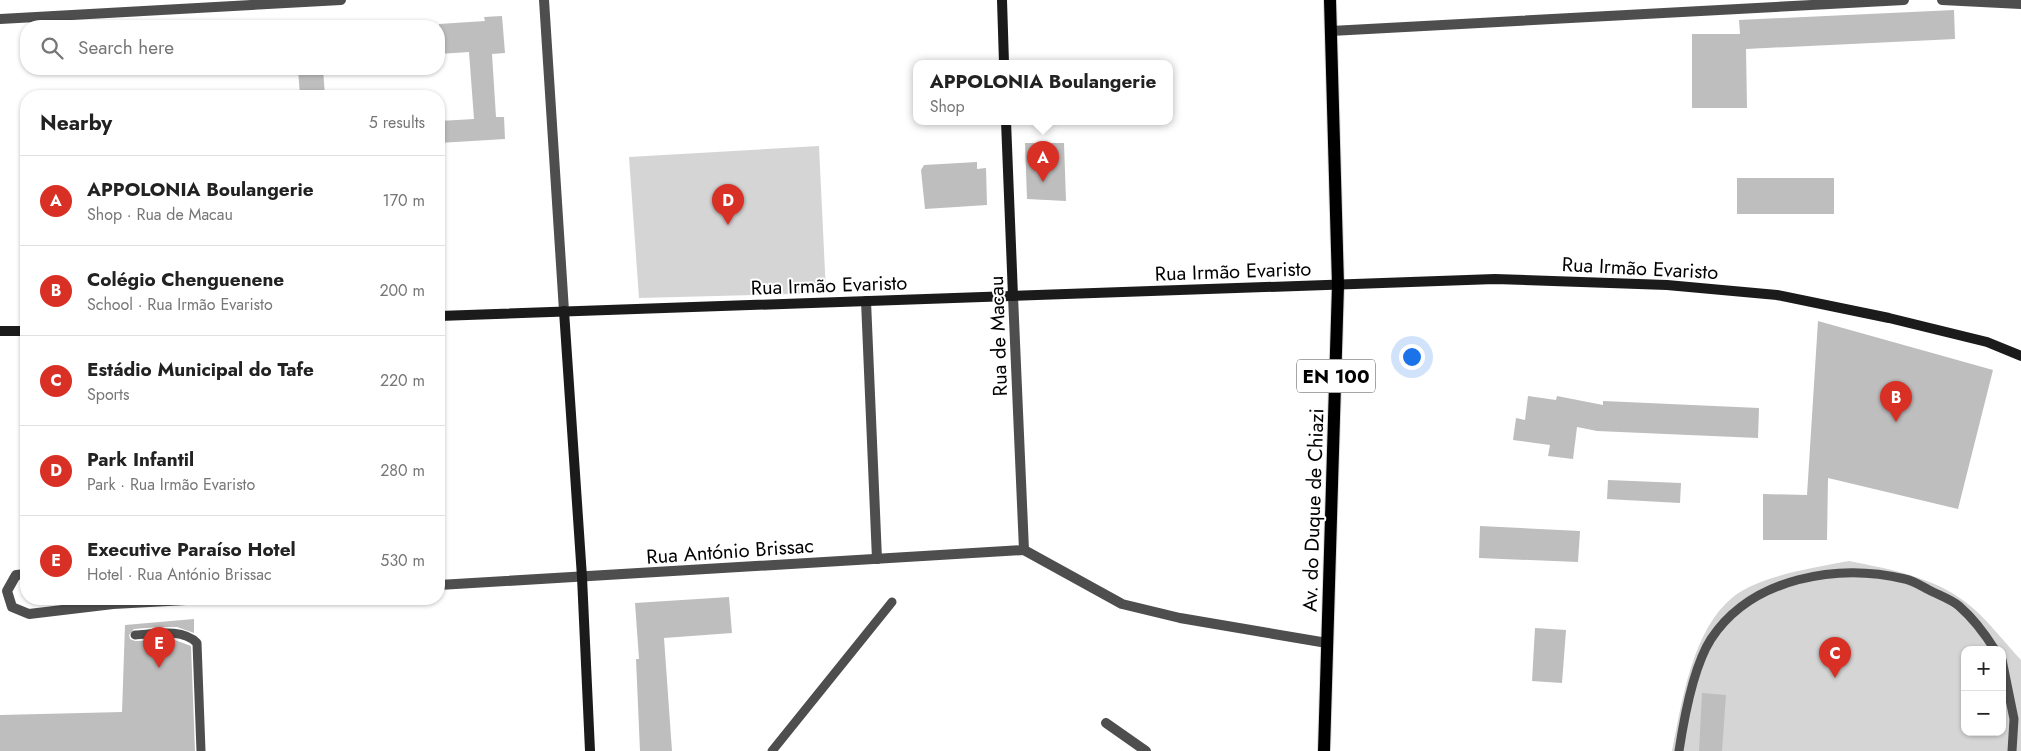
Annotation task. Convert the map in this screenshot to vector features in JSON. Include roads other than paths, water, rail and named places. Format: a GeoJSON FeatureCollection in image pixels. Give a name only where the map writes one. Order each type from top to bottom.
{"type":"FeatureCollection","features":[{"type":"Feature","properties":{"kind":"main road","name":"Av. do Duque de Chiazi"},"geometry":{"type":"LineString","coordinates":[[1324,751],[1338,286],[1330,0]]}},
{"type":"Feature","properties":{"kind":"street"},"geometry":{"type":"LineString","coordinates":[[0,20],[342,0]]}},
{"type":"Feature","properties":{"kind":"street"},"geometry":{"type":"LineString","coordinates":[[544,0],[582,577],[590,751]]}},
{"type":"Feature","properties":{"kind":"street"},"geometry":{"type":"LineString","coordinates":[[1002,0],[1004,60]]}},
{"type":"Feature","properties":{"kind":"street"},"geometry":{"type":"LineString","coordinates":[[1331,31],[1904,0]]}},
{"type":"Feature","properties":{"kind":"street"},"geometry":{"type":"LineString","coordinates":[[1942,0],[2021,4]]}},
{"type":"Feature","properties":{"kind":"street","name":"Rua de Macau"},"geometry":{"type":"LineString","coordinates":[[1006,125],[1024,550]]}},
{"type":"Feature","properties":{"kind":"street","name":"Rua Irmão Evaristo"},"geometry":{"type":"LineString","coordinates":[[445,316],[564,310],[1338,286],[1495,279],[1667,284],[1777,295],[1889,318],[1987,342],[2021,356]]}},
{"type":"Feature","properties":{"kind":"street"},"geometry":{"type":"LineString","coordinates":[[866,301],[877,559]]}},
{"type":"Feature","properties":{"kind":"street"},"geometry":{"type":"LineString","coordinates":[[0,331],[20,330]]}},
{"type":"Feature","properties":{"kind":"street"},"geometry":{"type":"LineString","coordinates":[[1024,550],[1122,604],[1180,618],[1327,643]]}},
{"type":"Feature","properties":{"kind":"street","name":"Rua António Brissac"},"geometry":{"type":"LineString","coordinates":[[445,586],[1024,550]]}},
{"type":"Feature","properties":{"kind":"street"},"geometry":{"type":"LineString","coordinates":[[20,575],[16,575],[7,591],[12,607],[29,614],[85,605]]}},
{"type":"Feature","properties":{"kind":"street"},"geometry":{"type":"LineString","coordinates":[[1106,723],[1146,751]]}},
{"type":"Feature","properties":{"kind":"lane"},"geometry":{"type":"LineString","coordinates":[[1679,751],[1698,668],[1711,639],[1737,609],[1770,588],[1815,576],[1840,574],[1856,573],[1907,579],[1958,605],[1982,630],[1992,646]]}},
{"type":"Feature","properties":{"kind":"lane"},"geometry":{"type":"LineString","coordinates":[[772,751],[892,602]]}},
{"type":"Feature","properties":{"kind":"lane"},"geometry":{"type":"LineString","coordinates":[[135,635],[182,634],[191,637],[197,643],[201,751]]}},
{"type":"Feature","properties":{"kind":"lane"},"geometry":{"type":"LineString","coordinates":[[2006,680],[2014,719],[2012,751]]}},
{"type":"Feature","properties":{"kind":"place","name":"APPOLONIA Boulangerie"},"geometry":{"type":"Point","coordinates":[1043,182]}},
{"type":"Feature","properties":{"kind":"place","name":"Park Infantil"},"geometry":{"type":"Point","coordinates":[728,225]}},
{"type":"Feature","properties":{"kind":"place","name":"Colégio Chenguenene"},"geometry":{"type":"Point","coordinates":[1896,422]}},
{"type":"Feature","properties":{"kind":"place","name":"Executive Paraíso Hotel"},"geometry":{"type":"Point","coordinates":[159,668]}},
{"type":"Feature","properties":{"kind":"place","name":"Estádio Municipal do Tafe"},"geometry":{"type":"Point","coordinates":[1835,678]}}]}
